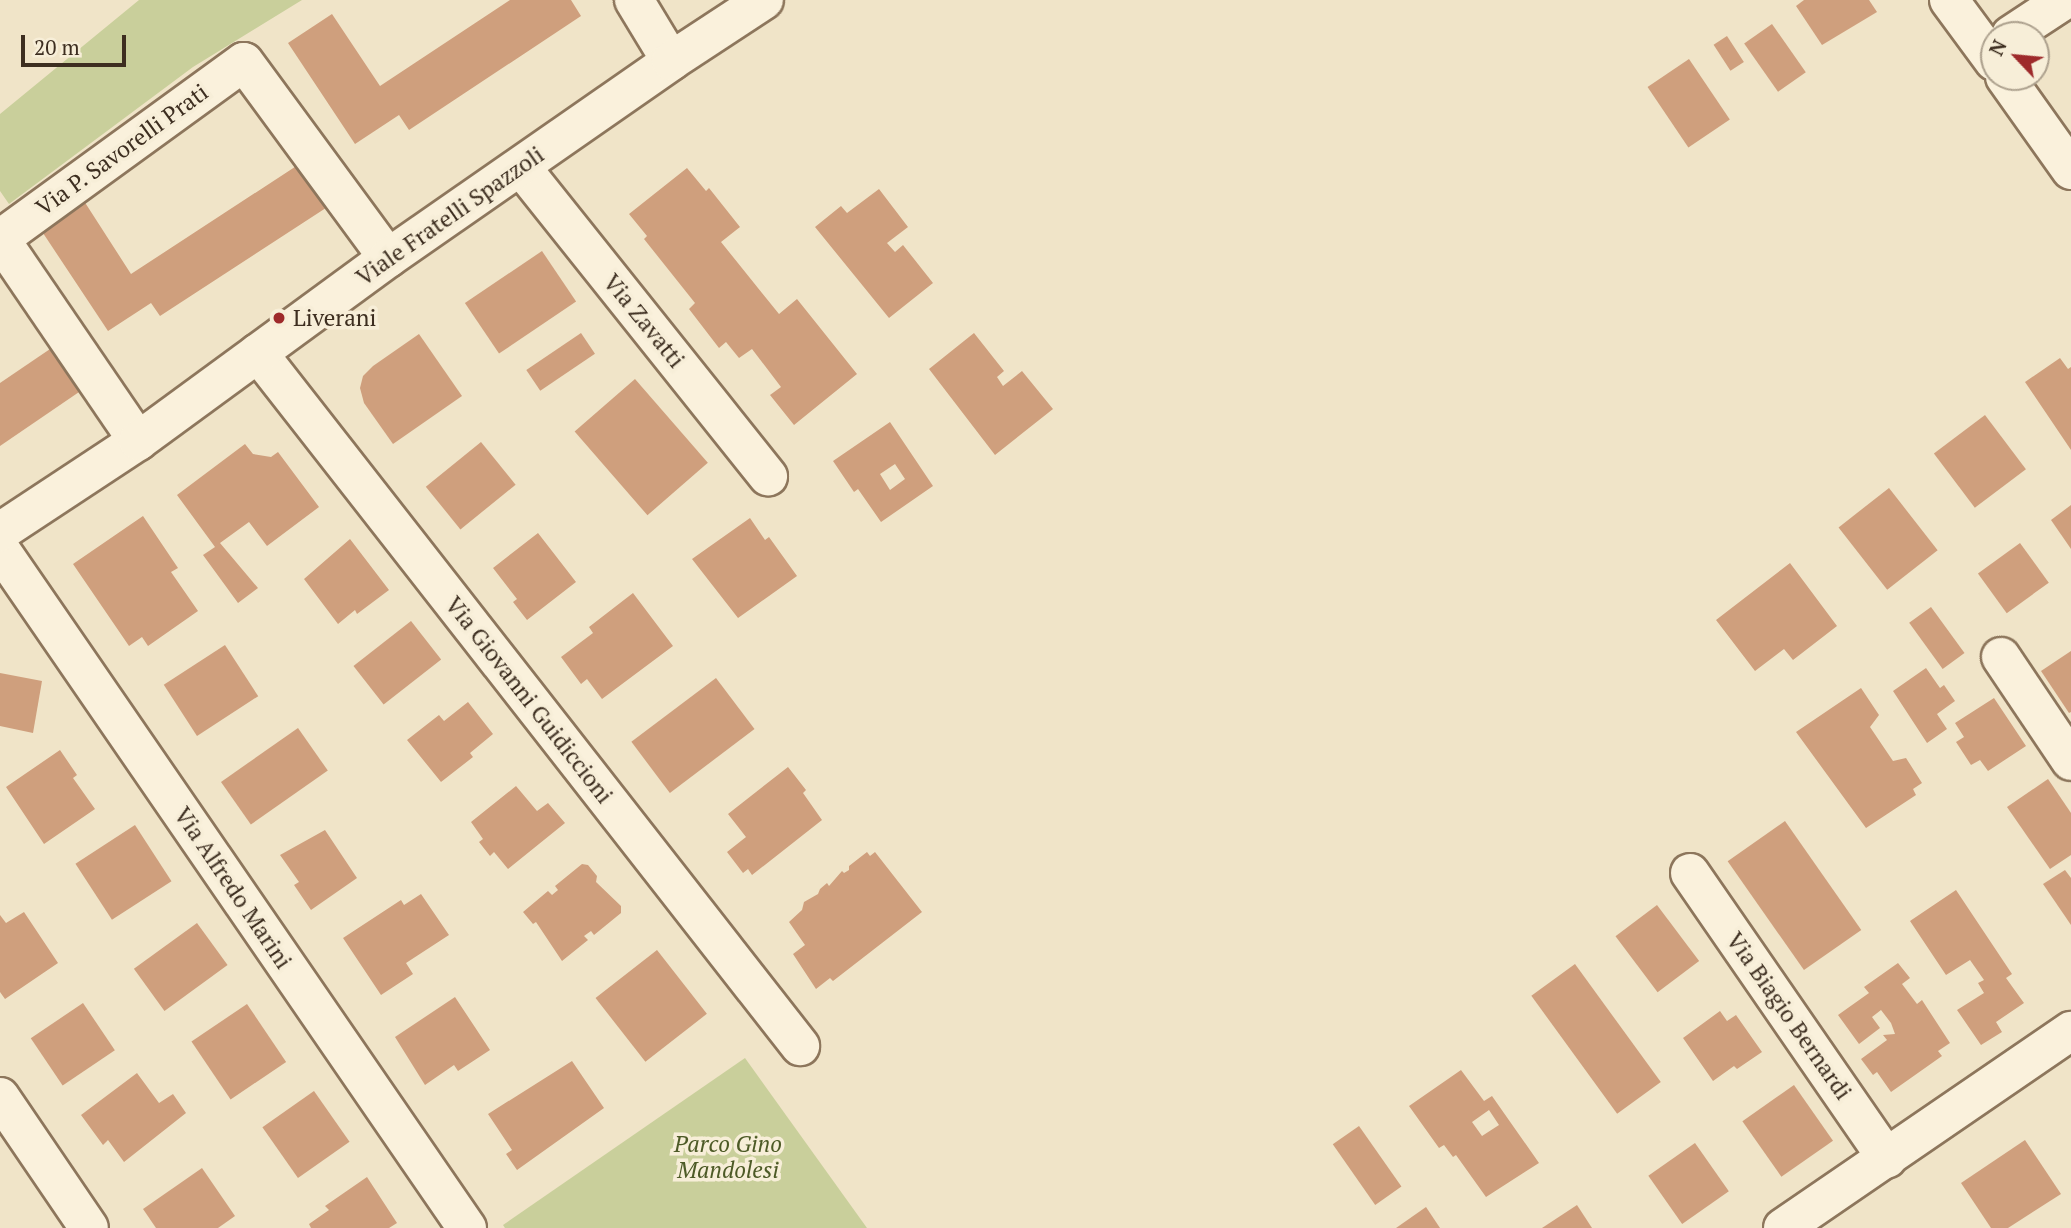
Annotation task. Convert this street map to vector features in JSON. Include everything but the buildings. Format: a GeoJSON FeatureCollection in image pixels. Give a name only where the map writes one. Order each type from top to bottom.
{"type":"FeatureCollection","features":[{"type":"Feature","properties":{"kind":"street"},"geometry":{"type":"LineString","coordinates":[[634,0],[671,61]]}},
{"type":"Feature","properties":{"kind":"street","name":"Viale Fratelli Spazzoli"},"geometry":{"type":"LineString","coordinates":[[0,532],[138,441],[388,258],[671,61],[764,0]]}},
{"type":"Feature","properties":{"kind":"street"},"geometry":{"type":"LineString","coordinates":[[1949,0],[1980,34]]}},
{"type":"Feature","properties":{"kind":"street"},"geometry":{"type":"LineString","coordinates":[[2038,21],[2064,0]]}},
{"type":"Feature","properties":{"kind":"street","name":"Via P. Savorelli Prati"},"geometry":{"type":"LineString","coordinates":[[138,441],[0,239],[244,62],[388,258]]}},
{"type":"Feature","properties":{"kind":"street"},"geometry":{"type":"LineString","coordinates":[[2021,91],[2071,170]]}},
{"type":"Feature","properties":{"kind":"street","name":"Via Zavatti"},"geometry":{"type":"LineString","coordinates":[[521,167],[768,476]]}},
{"type":"Feature","properties":{"kind":"street","name":"Via Giovanni Guidiccioni"},"geometry":{"type":"LineString","coordinates":[[258,353],[800,1046]]}},
{"type":"Feature","properties":{"kind":"street","name":"Via Alfredo Marini"},"geometry":{"type":"LineString","coordinates":[[0,549],[467,1228]]}},
{"type":"Feature","properties":{"kind":"street"},"geometry":{"type":"LineString","coordinates":[[2001,657],[2071,761]]}},
{"type":"Feature","properties":{"kind":"street","name":"Via Biagio Bernardi"},"geometry":{"type":"LineString","coordinates":[[1690,873],[1887,1159]]}},
{"type":"Feature","properties":{"kind":"street"},"geometry":{"type":"LineString","coordinates":[[1783,1228],[2071,1031]]}},
{"type":"Feature","properties":{"kind":"street"},"geometry":{"type":"LineString","coordinates":[[0,1097],[89,1228]]}},
{"type":"Feature","properties":{"kind":"green space"},"geometry":{"type":"Polygon","coordinates":[[[139,0],[302,0],[193,67],[9,204],[0,191],[0,114],[139,0]]]}},
{"type":"Feature","properties":{"kind":"green space","name":"Parco Gino Mandolesi"},"geometry":{"type":"Polygon","coordinates":[[[745,1058],[867,1228],[505,1228],[503,1225],[745,1058]]]}},
{"type":"Feature","properties":{"kind":"place","name":"Liverani"},"geometry":{"type":"Point","coordinates":[279,318]}}]}
